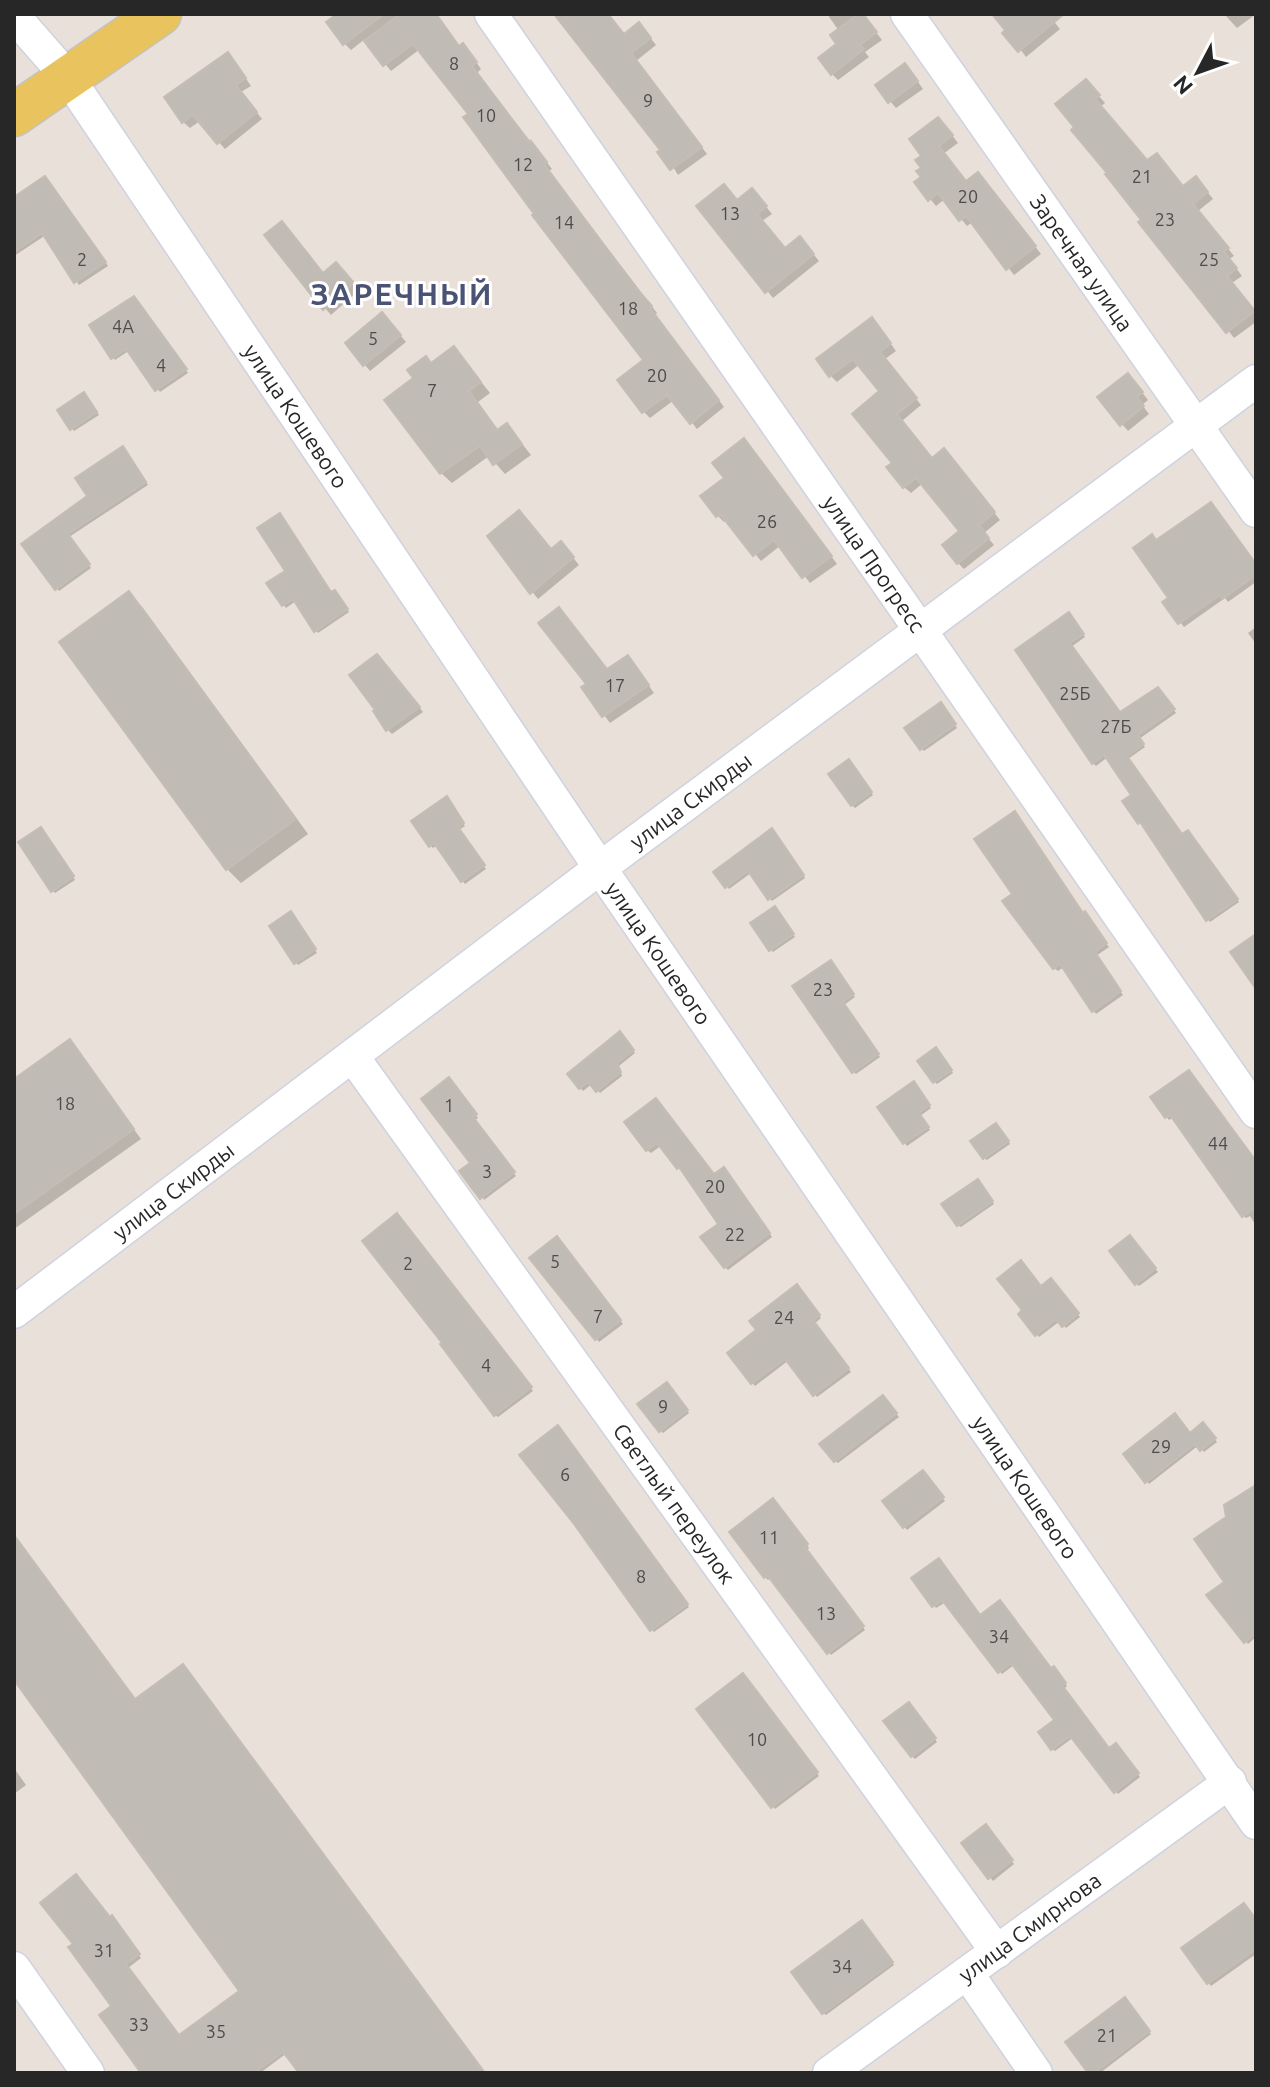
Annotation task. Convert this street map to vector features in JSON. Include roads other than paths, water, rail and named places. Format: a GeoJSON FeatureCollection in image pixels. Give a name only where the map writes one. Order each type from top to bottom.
{"type":"FeatureCollection","features":[{"type":"Feature","properties":{"kind":"main road"},"geometry":{"type":"LineString","coordinates":[[14,115],[160,14]]}},
{"type":"Feature","properties":{"kind":"street","name":"улица Прогресс"},"geometry":{"type":"LineString","coordinates":[[491,14],[1256,1112]]}},
{"type":"Feature","properties":{"kind":"street","name":"Заречная улица"},"geometry":{"type":"LineString","coordinates":[[907,14],[1256,511]]}},
{"type":"Feature","properties":{"kind":"street","name":"улица Кошевого"},"geometry":{"type":"LineString","coordinates":[[14,16],[69,79],[600,868],[1256,1823]]}},
{"type":"Feature","properties":{"kind":"street","name":"улица Скирды"},"geometry":{"type":"LineString","coordinates":[[14,1312],[600,868],[1256,381]]}},
{"type":"Feature","properties":{"kind":"street","name":"Светлый переулок"},"geometry":{"type":"LineString","coordinates":[[353,1057],[997,1952]]}},
{"type":"Feature","properties":{"kind":"street","name":"улица Смирнова"},"geometry":{"type":"LineString","coordinates":[[829,2073],[1230,1782]]}},
{"type":"Feature","properties":{"kind":"street"},"geometry":{"type":"LineString","coordinates":[[14,1968],[88,2073]]}},
{"type":"Feature","properties":{"kind":"street"},"geometry":{"type":"LineString","coordinates":[[967,1973],[1036,2073]]}},
{"type":"Feature","properties":{"kind":"district","name":"ЗАРЕЧНЫЙ"},"geometry":{"type":"Point","coordinates":[402,295]}}]}
